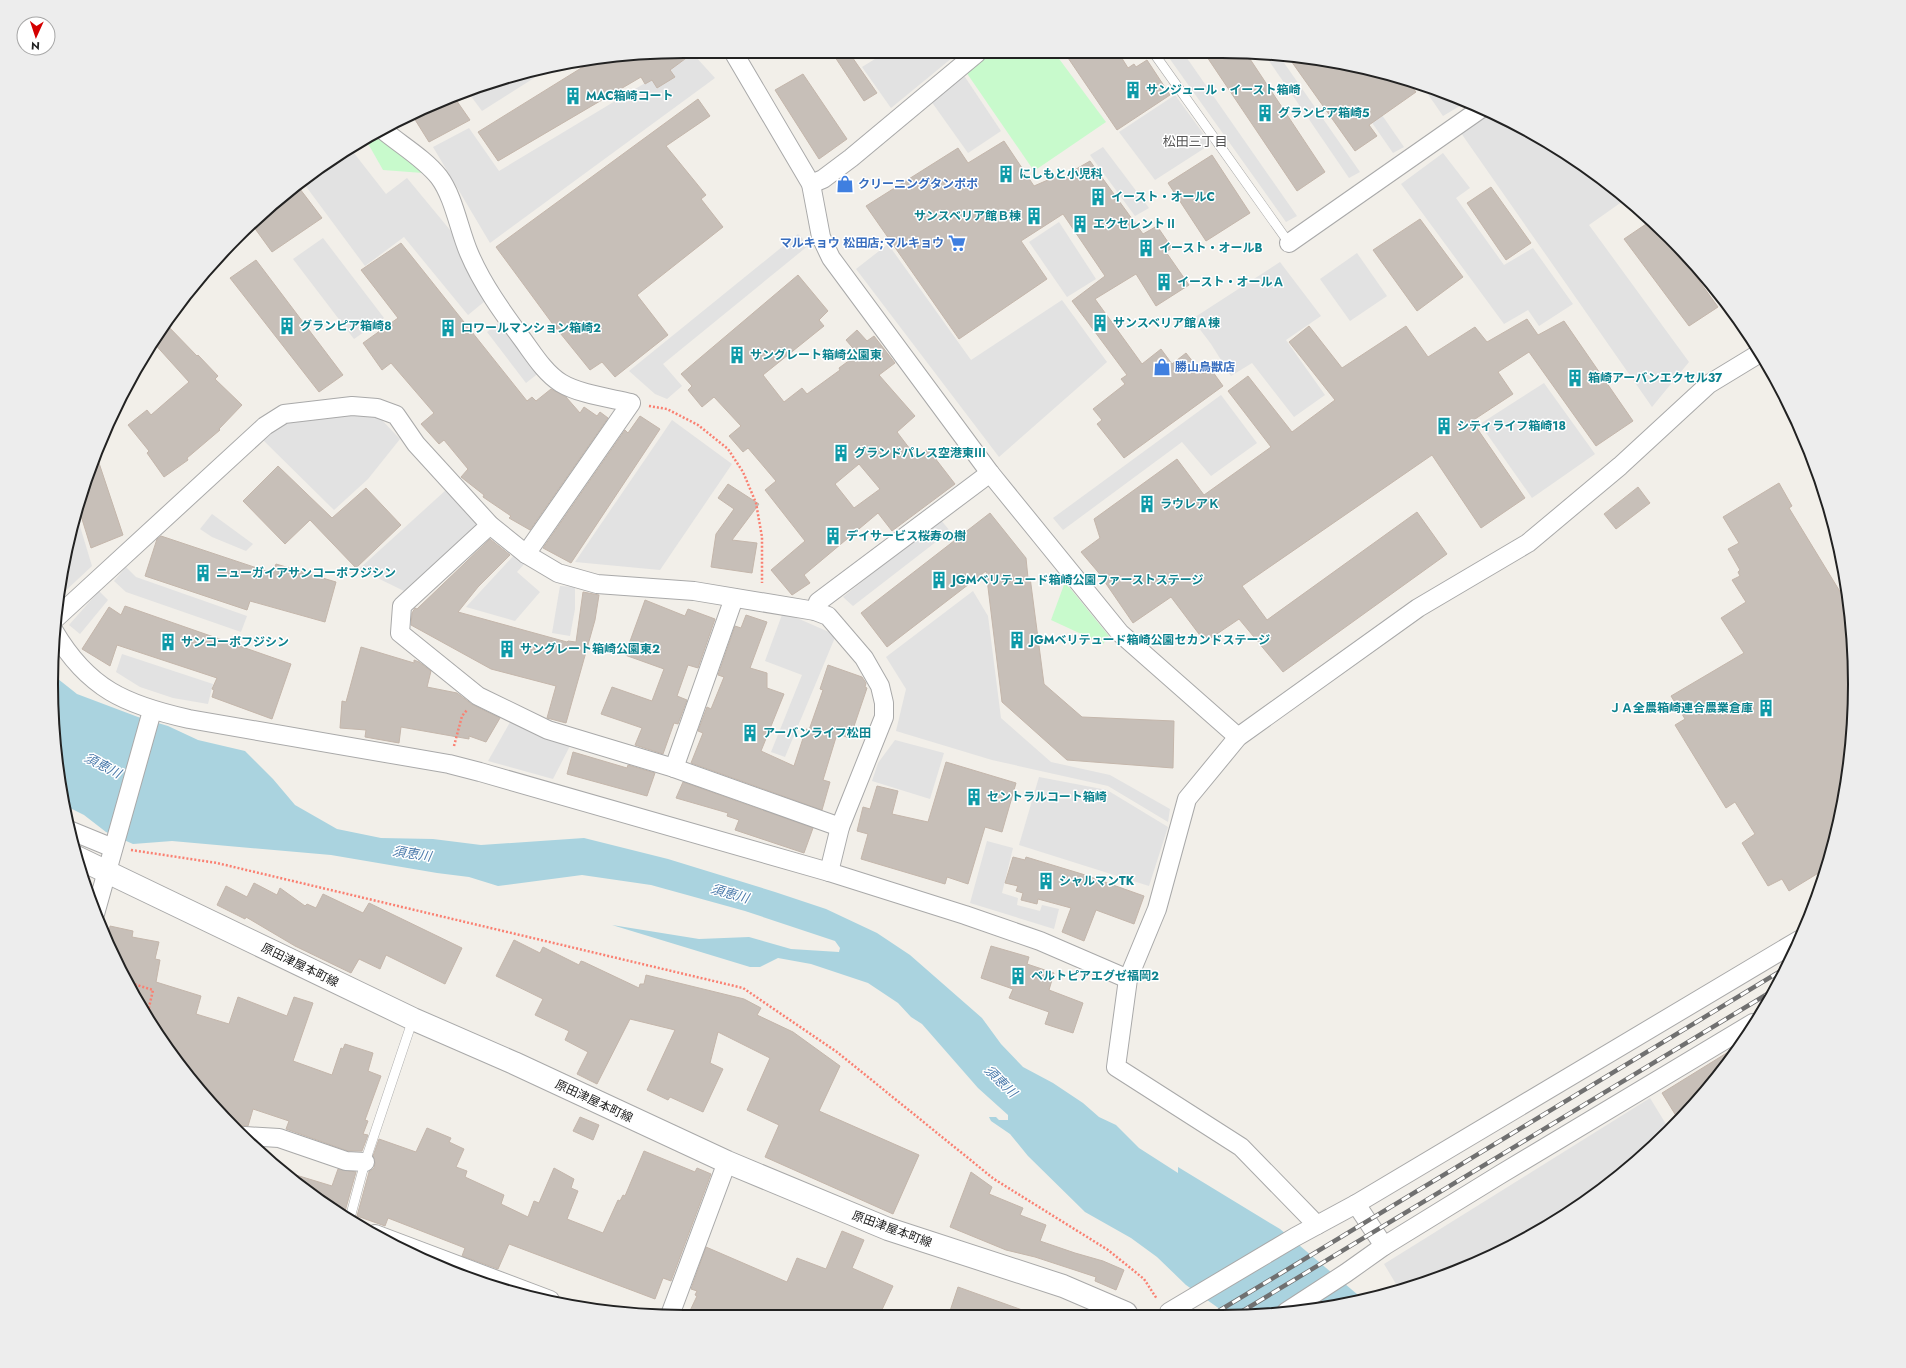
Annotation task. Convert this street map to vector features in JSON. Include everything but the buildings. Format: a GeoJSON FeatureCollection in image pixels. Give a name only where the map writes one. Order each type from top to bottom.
{"type":"FeatureCollection","features":[{"type":"Feature","properties":{"kind":"street"},"geometry":{"type":"LineString","coordinates":[[737,58],[811,184],[821,237],[831,258],[990,473],[1120,633],[1238,736]]}},
{"type":"Feature","properties":{"kind":"street"},"geometry":{"type":"LineString","coordinates":[[811,184],[823,179],[851,158],[971,58]]}},
{"type":"Feature","properties":{"kind":"street"},"geometry":{"type":"LineString","coordinates":[[1290,243],[1476,112]]}},
{"type":"Feature","properties":{"kind":"street"},"geometry":{"type":"LineString","coordinates":[[387,133],[414,154],[439,178],[448,196],[469,254],[482,279],[498,305],[539,362],[561,383],[584,392],[631,403],[526,554]]}},
{"type":"Feature","properties":{"kind":"street"},"geometry":{"type":"LineString","coordinates":[[1317,1225],[1241,1147],[1116,1067],[1128,979],[1157,909],[1187,799],[1238,736],[1418,608],[1528,542],[1620,466],[1709,384],[1755,356]]}},
{"type":"Feature","properties":{"kind":"street"},"geometry":{"type":"LineString","coordinates":[[62,614],[265,426],[284,414],[352,406],[377,408],[396,415],[416,444],[490,525],[526,554],[558,573],[590,582],[694,591],[815,611],[828,616],[864,658],[880,686],[884,703],[884,717],[840,827],[828,872]]}},
{"type":"Feature","properties":{"kind":"street"},"geometry":{"type":"LineString","coordinates":[[815,611],[818,602],[990,473]]}},
{"type":"Feature","properties":{"kind":"street"},"geometry":{"type":"LineString","coordinates":[[490,525],[402,606],[400,633],[478,696],[548,730],[674,768],[840,827]]}},
{"type":"Feature","properties":{"kind":"street"},"geometry":{"type":"LineString","coordinates":[[674,768],[734,598]]}},
{"type":"Feature","properties":{"kind":"street"},"geometry":{"type":"LineString","coordinates":[[59,640],[67,652],[87,675],[114,695],[151,717],[190,719],[449,764],[828,872],[965,915],[1040,941],[1128,979]]}},
{"type":"Feature","properties":{"kind":"street"},"geometry":{"type":"LineString","coordinates":[[98,903],[151,717]]}},
{"type":"Feature","properties":{"kind":"street"},"geometry":{"type":"LineString","coordinates":[[76,833],[113,848]]}},
{"type":"Feature","properties":{"kind":"street","name":"原田津屋本町線"},"geometry":{"type":"LineString","coordinates":[[83,860],[414,1019],[514,1063],[727,1162],[888,1229],[1063,1286],[1115,1306],[1121,1310]]}},
{"type":"Feature","properties":{"kind":"street"},"geometry":{"type":"LineString","coordinates":[[1165,1309],[1356,1204],[1790,945]]}},
{"type":"Feature","properties":{"kind":"street"},"geometry":{"type":"LineString","coordinates":[[1295,1306],[1384,1246],[1500,1174],[1744,1028]]}},
{"type":"Feature","properties":{"kind":"street"},"geometry":{"type":"LineString","coordinates":[[251,1136],[279,1138],[346,1161],[365,1162]]}},
{"type":"Feature","properties":{"kind":"street"},"geometry":{"type":"LineString","coordinates":[[672,1310],[727,1162]]}},
{"type":"Feature","properties":{"kind":"street"},"geometry":{"type":"LineString","coordinates":[[1356,1204],[1384,1246]]}},
{"type":"Feature","properties":{"kind":"street"},"geometry":{"type":"LineString","coordinates":[[420,1251],[516,1287]]}},
{"type":"Feature","properties":{"kind":"lane"},"geometry":{"type":"LineString","coordinates":[[1157,58],[1290,243]]}},
{"type":"Feature","properties":{"kind":"lane"},"geometry":{"type":"LineString","coordinates":[[351,1214],[365,1162],[414,1019]]}},
{"type":"Feature","properties":{"kind":"path"},"geometry":{"type":"LineString","coordinates":[[631,403],[667,409],[698,425],[728,449],[743,472],[756,503],[762,537],[762,603]]}},
{"type":"Feature","properties":{"kind":"path"},"geometry":{"type":"LineString","coordinates":[[449,764],[462,716],[478,696]]}},
{"type":"Feature","properties":{"kind":"path"},"geometry":{"type":"LineString","coordinates":[[113,848],[217,863],[743,988],[837,1052],[994,1179],[1108,1250],[1144,1279],[1165,1309]]}},
{"type":"Feature","properties":{"kind":"path"},"geometry":{"type":"LineString","coordinates":[[135,985],[153,990],[149,1008]]}},
{"type":"Feature","properties":{"kind":"green space"},"geometry":{"type":"Polygon","coordinates":[[[983,58],[1058,58],[1106,122],[1034,171],[966,72],[983,58]]]}},
{"type":"Feature","properties":{"kind":"green space"},"geometry":{"type":"Polygon","coordinates":[[[381,137],[400,150],[423,173],[383,170],[368,144],[381,137]]]}},
{"type":"Feature","properties":{"kind":"green space"},"geometry":{"type":"Polygon","coordinates":[[[1065,582],[1109,636],[1103,644],[1051,620],[1065,582]]]}},
{"type":"Feature","properties":{"kind":"shaded area"},"geometry":{"type":"Polygon","coordinates":[[[687,58],[697,58],[715,78],[490,243],[433,147],[469,128],[499,171],[687,58]]]}},
{"type":"Feature","properties":{"kind":"shaded area"},"geometry":{"type":"Polygon","coordinates":[[[877,58],[952,58],[891,108],[862,67],[877,58]]]}},
{"type":"Feature","properties":{"kind":"shaded area"},"geometry":{"type":"Polygon","coordinates":[[[1169,58],[1187,58],[1297,216],[1286,222],[1169,58]]]}},
{"type":"Feature","properties":{"kind":"shaded area"},"geometry":{"type":"Polygon","coordinates":[[[1268,59],[1283,61],[1360,172],[1349,178],[1268,59]]]}},
{"type":"Feature","properties":{"kind":"shaded area"},"geometry":{"type":"Polygon","coordinates":[[[1334,68],[1352,72],[1404,147],[1393,153],[1334,68]]]}},
{"type":"Feature","properties":{"kind":"shaded area"},"geometry":{"type":"Polygon","coordinates":[[[963,74],[1001,131],[968,153],[931,101],[963,74]]]}},
{"type":"Feature","properties":{"kind":"shaded area"},"geometry":{"type":"Polygon","coordinates":[[[538,75],[482,111],[471,96],[538,75]]]}},
{"type":"Feature","properties":{"kind":"shaded area"},"geometry":{"type":"Polygon","coordinates":[[[1427,92],[1461,105],[1443,116],[1427,92]]]}},
{"type":"Feature","properties":{"kind":"shaded area"},"geometry":{"type":"Polygon","coordinates":[[[1175,95],[1211,144],[1155,180],[1119,132],[1175,95]]]}},
{"type":"Feature","properties":{"kind":"shaded area"},"geometry":{"type":"Polygon","coordinates":[[[1485,116],[1535,142],[1570,164],[1622,202],[1589,225],[1689,362],[1652,407],[1461,133],[1485,116]]]}},
{"type":"Feature","properties":{"kind":"shaded area"},"geometry":{"type":"Polygon","coordinates":[[[1103,147],[1149,208],[1135,216],[1090,155],[1103,147]]]}},
{"type":"Feature","properties":{"kind":"shaded area"},"geometry":{"type":"Polygon","coordinates":[[[354,153],[386,194],[407,178],[455,236],[485,301],[468,315],[404,237],[365,266],[305,185],[354,153]]]}},
{"type":"Feature","properties":{"kind":"shaded area"},"geometry":{"type":"Polygon","coordinates":[[[1443,153],[1470,188],[1456,198],[1504,265],[1533,248],[1573,304],[1539,326],[1528,310],[1504,324],[1401,184],[1443,153]]]}},
{"type":"Feature","properties":{"kind":"shaded area"},"geometry":{"type":"Polygon","coordinates":[[[1059,222],[1096,279],[1067,297],[1029,242],[1059,222]]]}},
{"type":"Feature","properties":{"kind":"shaded area"},"geometry":{"type":"Polygon","coordinates":[[[798,234],[809,245],[663,364],[682,386],[667,399],[655,394],[629,371],[798,234]]]}},
{"type":"Feature","properties":{"kind":"shaded area"},"geometry":{"type":"Polygon","coordinates":[[[323,238],[384,318],[354,339],[293,259],[323,238]]]}},
{"type":"Feature","properties":{"kind":"shaded area"},"geometry":{"type":"Polygon","coordinates":[[[888,244],[971,360],[1062,300],[1107,362],[999,457],[856,269],[888,244]]]}},
{"type":"Feature","properties":{"kind":"shaded area"},"geometry":{"type":"Polygon","coordinates":[[[1357,253],[1387,296],[1350,321],[1320,279],[1357,253]]]}},
{"type":"Feature","properties":{"kind":"shaded area"},"geometry":{"type":"Polygon","coordinates":[[[1280,262],[1321,316],[1286,340],[1325,395],[1294,417],[1252,363],[1231,376],[1211,344],[1192,319],[1280,262]]]}},
{"type":"Feature","properties":{"kind":"shaded area"},"geometry":{"type":"Polygon","coordinates":[[[500,322],[540,372],[526,383],[487,332],[500,322]]]}},
{"type":"Feature","properties":{"kind":"shaded area"},"geometry":{"type":"Polygon","coordinates":[[[1544,383],[1595,454],[1532,498],[1480,424],[1544,383]]]}},
{"type":"Feature","properties":{"kind":"shaded area"},"geometry":{"type":"Polygon","coordinates":[[[1221,395],[1257,443],[1211,476],[1182,442],[1063,530],[1053,518],[1221,395]]]}},
{"type":"Feature","properties":{"kind":"shaded area"},"geometry":{"type":"Polygon","coordinates":[[[362,412],[375,413],[400,439],[368,479],[334,510],[261,438],[288,421],[362,412]]]}},
{"type":"Feature","properties":{"kind":"shaded area"},"geometry":{"type":"Polygon","coordinates":[[[672,420],[732,464],[660,570],[575,562],[672,420]]]}},
{"type":"Feature","properties":{"kind":"shaded area"},"geometry":{"type":"Polygon","coordinates":[[[446,490],[478,523],[404,591],[359,569],[446,490]]]}},
{"type":"Feature","properties":{"kind":"shaded area"},"geometry":{"type":"Polygon","coordinates":[[[212,514],[253,544],[246,551],[212,537],[200,529],[212,514]]]}},
{"type":"Feature","properties":{"kind":"shaded area"},"geometry":{"type":"Polygon","coordinates":[[[940,519],[950,531],[853,606],[843,597],[940,519]]]}},
{"type":"Feature","properties":{"kind":"shaded area"},"geometry":{"type":"Polygon","coordinates":[[[79,523],[92,566],[65,591],[79,523]]]}},
{"type":"Feature","properties":{"kind":"shaded area"},"geometry":{"type":"Polygon","coordinates":[[[516,553],[527,561],[517,572],[540,592],[515,621],[466,607],[516,553]]]}},
{"type":"Feature","properties":{"kind":"shaded area"},"geometry":{"type":"Polygon","coordinates":[[[126,567],[136,577],[247,616],[241,632],[126,592],[114,581],[126,567]]]}},
{"type":"Feature","properties":{"kind":"shaded area"},"geometry":{"type":"Polygon","coordinates":[[[560,586],[575,587],[575,609],[570,636],[552,633],[560,586]]]}},
{"type":"Feature","properties":{"kind":"shaded area"},"geometry":{"type":"Polygon","coordinates":[[[99,591],[108,600],[80,634],[69,625],[99,591]]]}},
{"type":"Feature","properties":{"kind":"shaded area"},"geometry":{"type":"Polygon","coordinates":[[[973,591],[988,616],[1001,718],[1051,762],[1110,775],[1170,809],[1168,822],[1108,786],[992,760],[896,731],[906,689],[886,657],[973,591]]]}},
{"type":"Feature","properties":{"kind":"shaded area"},"geometry":{"type":"Polygon","coordinates":[[[783,612],[836,635],[785,757],[771,752],[802,675],[765,661],[783,612]]]}},
{"type":"Feature","properties":{"kind":"shaded area"},"geometry":{"type":"Polygon","coordinates":[[[122,654],[213,684],[208,704],[173,698],[140,687],[116,672],[122,654]]]}},
{"type":"Feature","properties":{"kind":"shaded area"},"geometry":{"type":"Polygon","coordinates":[[[513,717],[572,742],[553,779],[488,761],[513,717]]]}},
{"type":"Feature","properties":{"kind":"shaded area"},"geometry":{"type":"Polygon","coordinates":[[[895,740],[944,753],[930,799],[872,781],[878,763],[895,740]]]}},
{"type":"Feature","properties":{"kind":"shaded area"},"geometry":{"type":"Polygon","coordinates":[[[1039,777],[1107,790],[1168,827],[1149,886],[1019,845],[1039,777]]]}},
{"type":"Feature","properties":{"kind":"shaded area"},"geometry":{"type":"Polygon","coordinates":[[[987,841],[1013,848],[1002,893],[1018,898],[1017,905],[1040,911],[1042,905],[1059,909],[1054,929],[970,903],[987,841]]]}},
{"type":"Feature","properties":{"kind":"shaded area"},"geometry":{"type":"Polygon","coordinates":[[[1650,1098],[1667,1125],[1635,1155],[1603,1181],[1535,1226],[1499,1245],[1462,1262],[1398,1285],[1384,1264],[1650,1098]]]}},
{"type":"Feature","properties":{"kind":"water","name":"須恵川"},"geometry":{"type":"Polygon","coordinates":[[[58,679],[77,694],[138,717],[168,726],[198,740],[245,751],[273,779],[295,805],[337,829],[381,838],[433,839],[481,845],[584,838],[668,859],[826,909],[877,933],[910,955],[982,1018],[1001,1044],[1023,1067],[1053,1083],[1083,1103],[1099,1117],[1116,1125],[1139,1148],[1178,1173],[1178,1167],[1280,1229],[1358,1295],[1304,1305],[1263,1309],[1221,1310],[1186,1285],[1157,1257],[1131,1238],[1085,1212],[1028,1156],[1010,1134],[991,1121],[989,1117],[996,1117],[999,1120],[1008,1120],[1008,1115],[978,1088],[922,1024],[911,1017],[898,1003],[868,983],[811,964],[778,958],[760,967],[750,967],[612,925],[699,939],[749,937],[791,949],[839,952],[840,948],[835,941],[745,911],[651,885],[582,875],[498,886],[469,877],[331,855],[172,841],[133,844],[106,832],[84,815],[71,808],[70,806],[63,766],[59,725],[58,679]]]}},
{"type":"Feature","properties":{"kind":"railway"},"geometry":{"type":"LineString","coordinates":[[1220,1310],[1776,974]]}},
{"type":"Feature","properties":{"kind":"railway"},"geometry":{"type":"LineString","coordinates":[[1245,1309],[1765,996]]}},
{"type":"Feature","properties":{"kind":"place","name":"サンジュール・イースト箱崎"},"geometry":{"type":"Point","coordinates":[1133,90]}},
{"type":"Feature","properties":{"kind":"place","name":"MAC箱崎コート"},"geometry":{"type":"Point","coordinates":[573,96]}},
{"type":"Feature","properties":{"kind":"place","name":"グランピア箱崎５"},"geometry":{"type":"Point","coordinates":[1265,113]}},
{"type":"Feature","properties":{"kind":"place","name":"にしもと小児科"},"geometry":{"type":"Point","coordinates":[1006,174]}},
{"type":"Feature","properties":{"kind":"place","name":"クリーニングタンポポ"},"geometry":{"type":"Point","coordinates":[845,184]}},
{"type":"Feature","properties":{"kind":"place","name":"イースト・オールC"},"geometry":{"type":"Point","coordinates":[1098,197]}},
{"type":"Feature","properties":{"kind":"place","name":"サンスベリア館Ｂ棟"},"geometry":{"type":"Point","coordinates":[1034,216]}},
{"type":"Feature","properties":{"kind":"place","name":"エクセレントⅡ"},"geometry":{"type":"Point","coordinates":[1080,224]}},
{"type":"Feature","properties":{"kind":"place","name":"マルキョウ 松田店;マルキョウ"},"geometry":{"type":"Point","coordinates":[957,243]}},
{"type":"Feature","properties":{"kind":"place","name":"イースト・オールB"},"geometry":{"type":"Point","coordinates":[1146,248]}},
{"type":"Feature","properties":{"kind":"place","name":"イースト・オールＡ"},"geometry":{"type":"Point","coordinates":[1164,282]}},
{"type":"Feature","properties":{"kind":"place","name":"サンスベリア館Ａ棟"},"geometry":{"type":"Point","coordinates":[1100,323]}},
{"type":"Feature","properties":{"kind":"place","name":"グランピア箱崎８"},"geometry":{"type":"Point","coordinates":[287,326]}},
{"type":"Feature","properties":{"kind":"place","name":"ロワールマンション箱崎２"},"geometry":{"type":"Point","coordinates":[448,328]}},
{"type":"Feature","properties":{"kind":"place","name":"サングレート箱崎公園東"},"geometry":{"type":"Point","coordinates":[737,355]}},
{"type":"Feature","properties":{"kind":"place","name":"勝山鳥獣店"},"geometry":{"type":"Point","coordinates":[1162,367]}},
{"type":"Feature","properties":{"kind":"place","name":"箱崎アーバンエクセル37"},"geometry":{"type":"Point","coordinates":[1575,378]}},
{"type":"Feature","properties":{"kind":"place","name":"シティライフ箱崎18"},"geometry":{"type":"Point","coordinates":[1444,426]}},
{"type":"Feature","properties":{"kind":"place","name":"グランドパレス空港東Ⅲ"},"geometry":{"type":"Point","coordinates":[841,453]}},
{"type":"Feature","properties":{"kind":"place","name":"ラウレアＫ"},"geometry":{"type":"Point","coordinates":[1147,504]}},
{"type":"Feature","properties":{"kind":"place","name":"デイサービス桜寿の樹"},"geometry":{"type":"Point","coordinates":[833,536]}},
{"type":"Feature","properties":{"kind":"place","name":"ニューガイアサンコーポフジシン"},"geometry":{"type":"Point","coordinates":[203,573]}},
{"type":"Feature","properties":{"kind":"place","name":"JGMベリテュード箱崎公園ファーストステージ"},"geometry":{"type":"Point","coordinates":[939,580]}},
{"type":"Feature","properties":{"kind":"place","name":"JGMベリテュード箱崎公園セカンドステージ"},"geometry":{"type":"Point","coordinates":[1017,640]}},
{"type":"Feature","properties":{"kind":"place","name":"サンコーポフジシン"},"geometry":{"type":"Point","coordinates":[168,642]}},
{"type":"Feature","properties":{"kind":"place","name":"サングレート箱崎公園東２"},"geometry":{"type":"Point","coordinates":[507,649]}},
{"type":"Feature","properties":{"kind":"place","name":"ＪＡ全農箱崎連合農業倉庫"},"geometry":{"type":"Point","coordinates":[1766,708]}},
{"type":"Feature","properties":{"kind":"place","name":"アーバンライフ松田"},"geometry":{"type":"Point","coordinates":[750,733]}},
{"type":"Feature","properties":{"kind":"place","name":"セントラルコート箱崎"},"geometry":{"type":"Point","coordinates":[974,797]}},
{"type":"Feature","properties":{"kind":"place","name":"シャルマンTK"},"geometry":{"type":"Point","coordinates":[1046,881]}},
{"type":"Feature","properties":{"kind":"place","name":"ベルトピアエグゼ福岡２"},"geometry":{"type":"Point","coordinates":[1018,976]}},
{"type":"Feature","properties":{"kind":"district","name":"松田三丁目"},"geometry":{"type":"Point","coordinates":[1195,141]}}]}
